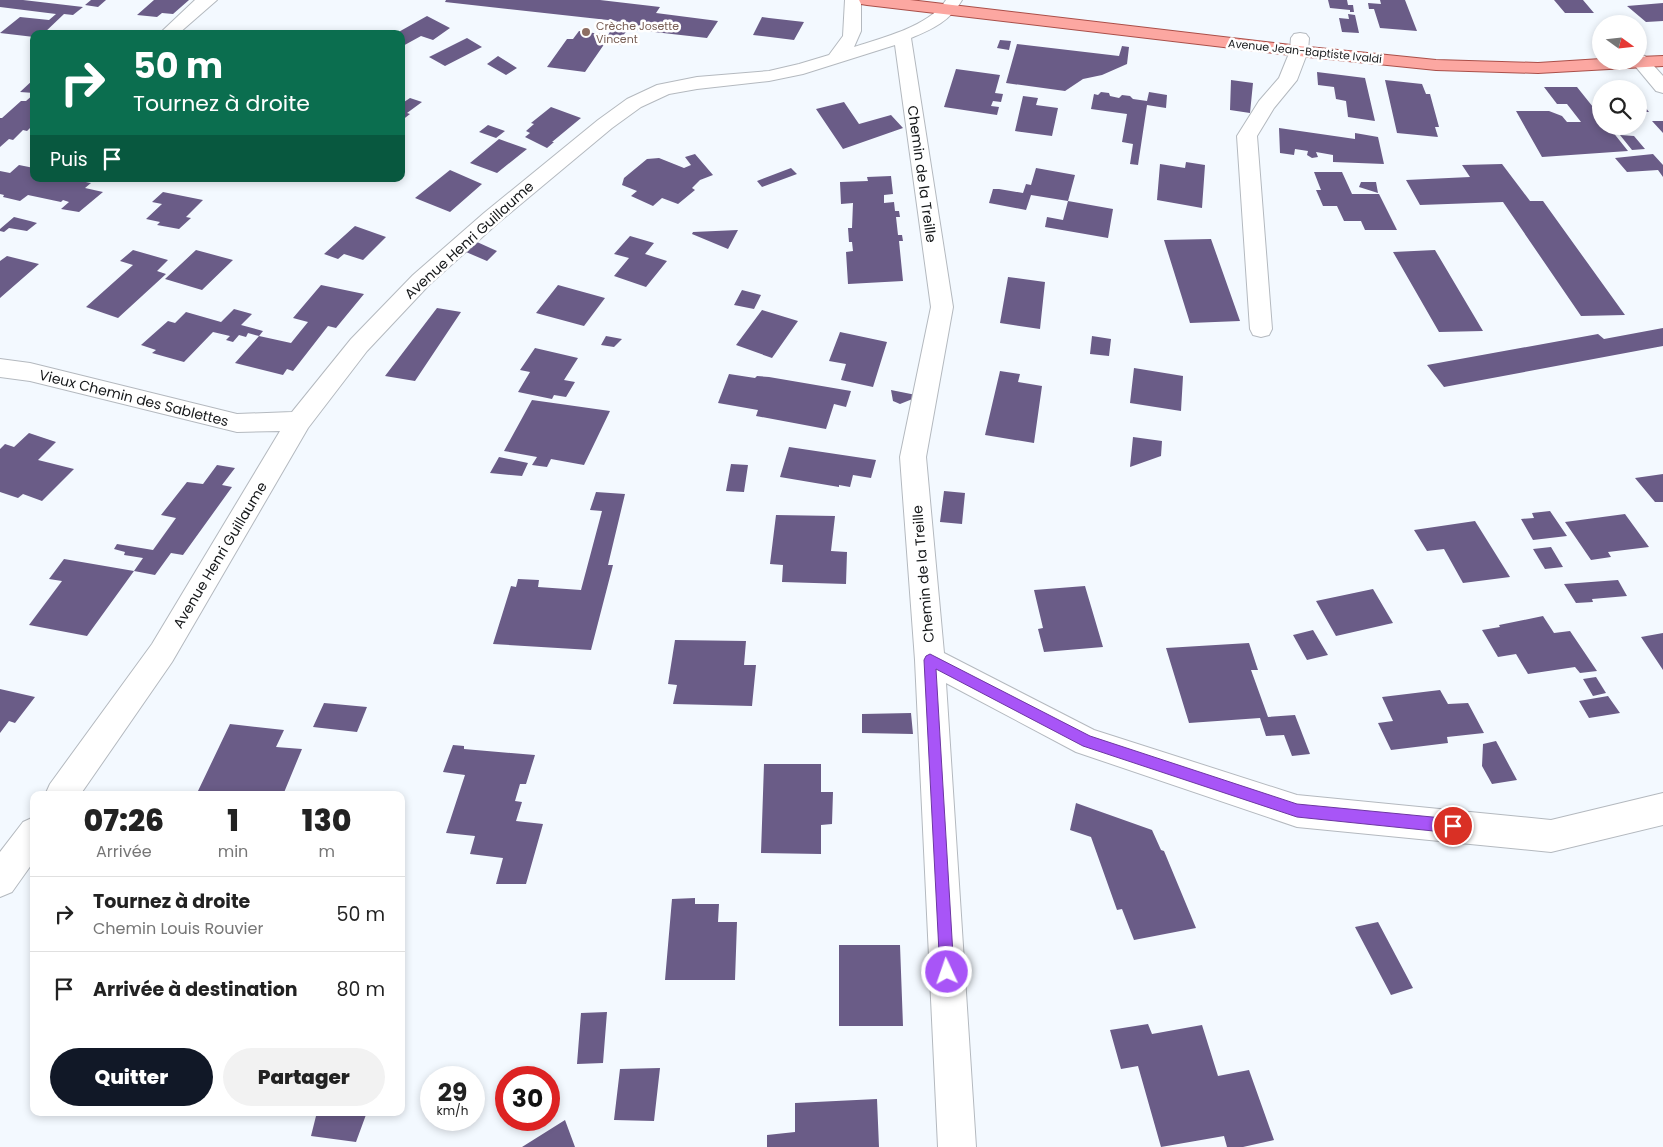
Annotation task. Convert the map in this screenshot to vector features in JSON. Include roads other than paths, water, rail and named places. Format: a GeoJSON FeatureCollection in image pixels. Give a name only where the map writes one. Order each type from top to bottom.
{"type":"FeatureCollection","features":[{"type":"Feature","properties":{"kind":"main road","name":"Avenue Jean-Baptiste Ivaldi"},"geometry":{"type":"LineString","coordinates":[[867,0],[951,5],[1299,45],[1436,65],[1478,68],[1538,68],[1592,63]]}},
{"type":"Feature","properties":{"kind":"main road","name":"Avenue Jean-Baptiste Ivaldi"},"geometry":{"type":"LineString","coordinates":[[965,0],[1164,21],[1299,45],[1460,54],[1592,52]]}},
{"type":"Feature","properties":{"kind":"main road","name":"Avenue Jean-Baptiste Ivaldi"},"geometry":{"type":"LineString","coordinates":[[1648,55],[1663,49]]}},
{"type":"Feature","properties":{"kind":"main road","name":"Avenue Jean-Baptiste Ivaldi"},"geometry":{"type":"LineString","coordinates":[[1648,59],[1663,61]]}},
{"type":"Feature","properties":{"kind":"street"},"geometry":{"type":"LineString","coordinates":[[173,30],[209,0]]}},
{"type":"Feature","properties":{"kind":"street"},"geometry":{"type":"LineString","coordinates":[[836,58],[848,44],[853,33],[852,0]]}},
{"type":"Feature","properties":{"kind":"street","name":"Avenue Henri Guillaume"},"geometry":{"type":"LineString","coordinates":[[64,791],[162,653],[299,421],[359,345],[421,280],[498,212],[604,124],[634,103],[664,89],[697,83],[769,76],[836,58],[902,36],[930,24],[951,5]]}},
{"type":"Feature","properties":{"kind":"street","name":"Avenue Henri Guillaume"},"geometry":{"type":"LineString","coordinates":[[854,23],[879,34],[902,36]]}},
{"type":"Feature","properties":{"kind":"street","name":"Chemin de la Treille"},"geometry":{"type":"LineString","coordinates":[[902,36],[942,307],[913,457],[930,660],[957,1147]]}},
{"type":"Feature","properties":{"kind":"street"},"geometry":{"type":"LineString","coordinates":[[1261,329],[1248,136],[1266,105],[1288,80],[1299,45]]}},
{"type":"Feature","properties":{"kind":"street"},"geometry":{"type":"LineString","coordinates":[[1648,69],[1663,87]]}},
{"type":"Feature","properties":{"kind":"street","name":"Vieux Chemin des Sablettes"},"geometry":{"type":"LineString","coordinates":[[0,368],[30,372],[237,423],[299,421]]}},
{"type":"Feature","properties":{"kind":"street"},"geometry":{"type":"LineString","coordinates":[[930,660],[1087,742],[1297,811],[1551,836],[1663,809]]}},
{"type":"Feature","properties":{"kind":"street"},"geometry":{"type":"LineString","coordinates":[[0,880],[30,839]]}},
{"type":"Feature","properties":{"kind":"place","name":"Crèche Josette Vincent"},"geometry":{"type":"Point","coordinates":[586,32]}}]}
